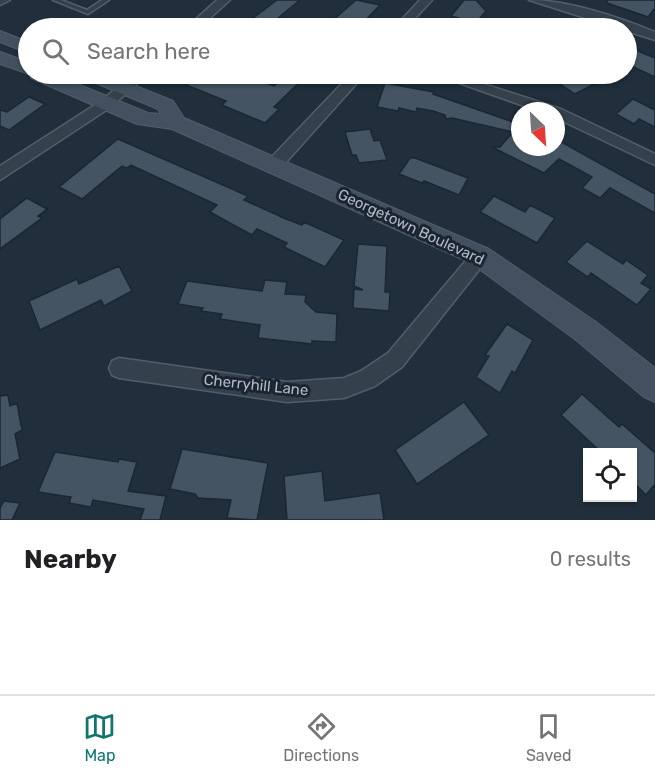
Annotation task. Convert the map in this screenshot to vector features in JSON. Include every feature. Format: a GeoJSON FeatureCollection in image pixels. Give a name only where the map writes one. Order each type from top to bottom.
{"type":"FeatureCollection","features":[{"type":"Feature","properties":{"kind":"street"},"geometry":{"type":"LineString","coordinates":[[0,2],[4,0]]}},
{"type":"Feature","properties":{"kind":"street"},"geometry":{"type":"LineString","coordinates":[[203,18],[224,0]]}},
{"type":"Feature","properties":{"kind":"street"},"geometry":{"type":"LineString","coordinates":[[409,18],[426,0]]}},
{"type":"Feature","properties":{"kind":"street"},"geometry":{"type":"LineString","coordinates":[[535,0],[600,18]]}},
{"type":"Feature","properties":{"kind":"street"},"geometry":{"type":"LineString","coordinates":[[637,29],[655,36]]}},
{"type":"Feature","properties":{"kind":"street"},"geometry":{"type":"LineString","coordinates":[[0,36],[18,44]]}},
{"type":"Feature","properties":{"kind":"street"},"geometry":{"type":"LineString","coordinates":[[0,57],[18,65]]}},
{"type":"Feature","properties":{"kind":"street","name":"Georgetown Boulevard"},"geometry":{"type":"LineString","coordinates":[[61,84],[144,119],[176,123],[480,256],[586,331],[655,387]]}},
{"type":"Feature","properties":{"kind":"street","name":"Georgetown Boulevard"},"geometry":{"type":"LineString","coordinates":[[117,84],[166,105],[176,123]]}},
{"type":"Feature","properties":{"kind":"street"},"geometry":{"type":"LineString","coordinates":[[0,174],[106,104],[129,84]]}},
{"type":"Feature","properties":{"kind":"street"},"geometry":{"type":"LineString","coordinates":[[274,165],[349,84]]}},
{"type":"Feature","properties":{"kind":"street"},"geometry":{"type":"LineString","coordinates":[[471,84],[525,102]]}},
{"type":"Feature","properties":{"kind":"street"},"geometry":{"type":"LineString","coordinates":[[565,117],[655,160]]}},
{"type":"Feature","properties":{"kind":"street","name":"Cherryhill Lane"},"geometry":{"type":"LineString","coordinates":[[119,368],[287,392],[345,388],[368,379],[394,360],[480,256]]}},
{"type":"Feature","properties":{"kind":"lane"},"geometry":{"type":"LineString","coordinates":[[56,0],[88,12],[106,0]]}},
{"type":"Feature","properties":{"kind":"building"},"geometry":{"type":"Polygon","coordinates":[[[277,0],[300,0],[278,18],[253,18],[277,0]]]}},
{"type":"Feature","properties":{"kind":"building"},"geometry":{"type":"Polygon","coordinates":[[[356,0],[380,5],[368,18],[335,18],[356,0]]]}},
{"type":"Feature","properties":{"kind":"building"},"geometry":{"type":"Polygon","coordinates":[[[464,0],[476,0],[486,11],[480,18],[451,16],[464,0]]]}},
{"type":"Feature","properties":{"kind":"building"},"geometry":{"type":"Polygon","coordinates":[[[607,0],[655,0],[655,8],[648,17],[607,3],[607,0]]]}},
{"type":"Feature","properties":{"kind":"building"},"geometry":{"type":"Polygon","coordinates":[[[637,51],[655,58],[655,77],[637,69],[637,51]]]}},
{"type":"Feature","properties":{"kind":"building"},"geometry":{"type":"Polygon","coordinates":[[[184,84],[268,84],[274,86],[276,84],[298,84],[274,107],[279,109],[265,123],[222,105],[226,101],[184,84]]]}},
{"type":"Feature","properties":{"kind":"building"},"geometry":{"type":"Polygon","coordinates":[[[385,84],[434,92],[433,94],[511,121],[511,132],[452,118],[446,119],[445,115],[417,108],[416,112],[399,108],[398,111],[377,107],[385,84]]]}},
{"type":"Feature","properties":{"kind":"building"},"geometry":{"type":"Polygon","coordinates":[[[560,84],[594,84],[575,94],[560,84]]]}},
{"type":"Feature","properties":{"kind":"building"},"geometry":{"type":"Polygon","coordinates":[[[29,97],[45,104],[9,130],[0,126],[0,110],[7,112],[29,97]]]}},
{"type":"Feature","properties":{"kind":"building"},"geometry":{"type":"Polygon","coordinates":[[[633,99],[655,110],[655,127],[639,119],[634,124],[616,114],[633,99]]]}},
{"type":"Feature","properties":{"kind":"building"},"geometry":{"type":"Polygon","coordinates":[[[370,129],[374,141],[380,140],[387,160],[359,163],[356,155],[352,155],[345,132],[370,129]]]}},
{"type":"Feature","properties":{"kind":"building"},"geometry":{"type":"Polygon","coordinates":[[[511,134],[511,156],[565,156],[565,144],[655,194],[655,213],[610,188],[600,198],[582,188],[592,177],[559,159],[544,173],[492,147],[500,147],[511,134]]]}},
{"type":"Feature","properties":{"kind":"building"},"geometry":{"type":"Polygon","coordinates":[[[118,139],[248,196],[244,200],[286,219],[302,225],[304,222],[344,240],[325,267],[284,247],[287,243],[257,229],[252,235],[210,212],[217,205],[131,165],[127,168],[122,166],[82,199],[59,187],[118,139]]]}},
{"type":"Feature","properties":{"kind":"building"},"geometry":{"type":"Polygon","coordinates":[[[410,158],[468,178],[459,195],[399,174],[410,158]]]}},
{"type":"Feature","properties":{"kind":"building"},"geometry":{"type":"Polygon","coordinates":[[[494,196],[525,212],[530,205],[555,218],[537,243],[480,212],[494,196]]]}},
{"type":"Feature","properties":{"kind":"building"},"geometry":{"type":"Polygon","coordinates":[[[27,198],[47,209],[38,216],[42,218],[0,249],[0,219],[27,198]]]}},
{"type":"Feature","properties":{"kind":"building"},"geometry":{"type":"Polygon","coordinates":[[[587,241],[623,264],[626,260],[648,275],[641,283],[651,289],[637,305],[591,273],[588,277],[566,262],[587,241]]]}},
{"type":"Feature","properties":{"kind":"building"},"geometry":{"type":"Polygon","coordinates":[[[358,244],[387,246],[385,292],[390,292],[389,311],[353,308],[354,289],[363,290],[354,286],[358,244]]]}},
{"type":"Feature","properties":{"kind":"building"},"geometry":{"type":"Polygon","coordinates":[[[119,266],[132,291],[104,306],[101,300],[40,330],[29,301],[77,279],[79,284],[119,266]]]}},
{"type":"Feature","properties":{"kind":"building"},"geometry":{"type":"Polygon","coordinates":[[[265,280],[287,282],[285,294],[306,295],[305,302],[316,312],[337,314],[336,342],[312,341],[312,344],[258,338],[260,325],[220,319],[222,314],[178,304],[187,281],[262,291],[265,280]]]}},
{"type":"Feature","properties":{"kind":"building"},"geometry":{"type":"Polygon","coordinates":[[[507,324],[533,340],[515,373],[512,371],[500,393],[476,377],[489,356],[485,355],[507,324]]]}},
{"type":"Feature","properties":{"kind":"building"},"geometry":{"type":"Polygon","coordinates":[[[582,394],[619,427],[622,424],[655,453],[655,484],[646,495],[637,486],[637,448],[597,448],[561,415],[582,394]]]}},
{"type":"Feature","properties":{"kind":"building"},"geometry":{"type":"Polygon","coordinates":[[[8,395],[10,406],[17,403],[22,430],[15,434],[20,459],[0,468],[0,396],[8,395]]]}},
{"type":"Feature","properties":{"kind":"building"},"geometry":{"type":"Polygon","coordinates":[[[464,402],[489,435],[417,484],[395,450],[464,402]]]}},
{"type":"Feature","properties":{"kind":"building"},"geometry":{"type":"Polygon","coordinates":[[[182,449],[268,463],[257,520],[227,518],[231,500],[198,498],[195,494],[170,489],[182,449]]]}},
{"type":"Feature","properties":{"kind":"building"},"geometry":{"type":"Polygon","coordinates":[[[55,452],[118,462],[119,459],[137,462],[128,491],[166,496],[160,520],[140,520],[144,509],[93,500],[91,507],[69,503],[71,497],[38,492],[55,452]]]}},
{"type":"Feature","properties":{"kind":"building"},"geometry":{"type":"Polygon","coordinates":[[[322,471],[325,501],[380,493],[384,520],[287,520],[284,476],[322,471]]]}},
{"type":"Feature","properties":{"kind":"building"},"geometry":{"type":"Polygon","coordinates":[[[4,501],[20,503],[12,520],[0,520],[0,508],[4,501]]]}}]}
